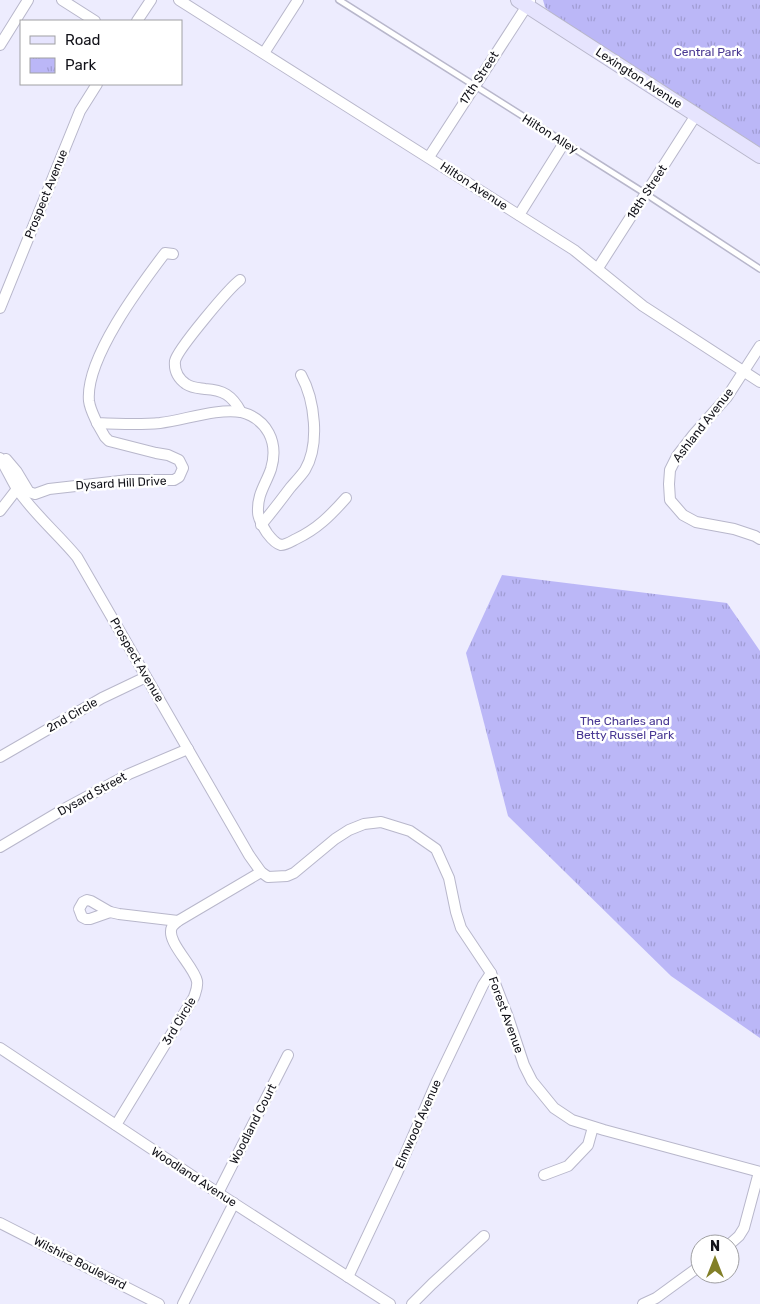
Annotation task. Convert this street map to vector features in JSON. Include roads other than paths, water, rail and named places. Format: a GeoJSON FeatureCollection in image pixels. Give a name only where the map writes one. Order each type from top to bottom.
{"type":"FeatureCollection","features":[{"type":"Feature","properties":{"kind":"street"},"geometry":{"type":"LineString","coordinates":[[0,45],[28,0]]}},
{"type":"Feature","properties":{"kind":"street"},"geometry":{"type":"LineString","coordinates":[[62,0],[93,20]]}},
{"type":"Feature","properties":{"kind":"street"},"geometry":{"type":"LineString","coordinates":[[138,20],[151,0]]}},
{"type":"Feature","properties":{"kind":"street","name":"Hilton Avenue"},"geometry":{"type":"LineString","coordinates":[[179,0],[574,250],[643,306],[760,382]]}},
{"type":"Feature","properties":{"kind":"street"},"geometry":{"type":"LineString","coordinates":[[264,53],[298,0]]}},
{"type":"Feature","properties":{"kind":"street","name":"17th Street"},"geometry":{"type":"LineString","coordinates":[[429,157],[525,2]]}},
{"type":"Feature","properties":{"kind":"street","name":"Lexington Avenue"},"geometry":{"type":"LineString","coordinates":[[525,2],[760,156]]}},
{"type":"Feature","properties":{"kind":"street","name":"Prospect Avenue"},"geometry":{"type":"LineString","coordinates":[[0,308],[80,111],[96,85]]}},
{"type":"Feature","properties":{"kind":"street","name":"18th Street"},"geometry":{"type":"LineString","coordinates":[[598,268],[696,115]]}},
{"type":"Feature","properties":{"kind":"street"},"geometry":{"type":"LineString","coordinates":[[520,215],[564,143]]}},
{"type":"Feature","properties":{"kind":"street","name":"Dysard Hill Drive"},"geometry":{"type":"LineString","coordinates":[[0,452],[17,472],[30,492],[35,494],[49,489],[129,480],[174,480],[178,477],[183,468],[179,460],[168,455],[109,441],[104,437],[89,399],[92,373],[106,343],[148,276],[165,253],[173,254]]}},
{"type":"Feature","properties":{"kind":"street"},"geometry":{"type":"LineString","coordinates":[[240,280],[217,304],[181,350],[175,363],[177,374],[188,386],[227,394],[236,402],[241,412]]}},
{"type":"Feature","properties":{"kind":"street","name":"Ashland Avenue"},"geometry":{"type":"LineString","coordinates":[[760,346],[727,397],[677,456],[670,470],[669,484],[670,500],[683,515],[696,522],[734,529],[760,539]]}},
{"type":"Feature","properties":{"kind":"street"},"geometry":{"type":"LineString","coordinates":[[262,525],[305,469],[312,454],[314,418],[306,384],[301,375]]}},
{"type":"Feature","properties":{"kind":"street"},"geometry":{"type":"LineString","coordinates":[[97,423],[160,423],[233,410],[255,417],[269,431],[273,447],[271,469],[262,488],[258,503],[258,514],[262,525],[270,537],[281,545],[309,533],[328,518],[346,498]]}},
{"type":"Feature","properties":{"kind":"street","name":"Prospect Avenue"},"geometry":{"type":"LineString","coordinates":[[0,458],[17,489],[77,557],[249,856],[261,872]]}},
{"type":"Feature","properties":{"kind":"street"},"geometry":{"type":"LineString","coordinates":[[0,511],[17,489]]}},
{"type":"Feature","properties":{"kind":"street","name":"2nd Circle"},"geometry":{"type":"LineString","coordinates":[[0,757],[102,698],[146,677]]}},
{"type":"Feature","properties":{"kind":"street","name":"Dysard Street"},"geometry":{"type":"LineString","coordinates":[[0,846],[129,774],[188,749]]}},
{"type":"Feature","properties":{"kind":"street","name":"Forest Avenue"},"geometry":{"type":"LineString","coordinates":[[261,872],[268,877],[287,876],[294,873],[335,839],[349,830],[364,824],[382,822],[410,831],[436,849],[449,878],[461,928],[491,973],[524,1066],[532,1081],[554,1108],[572,1120],[593,1127],[759,1172]]}},
{"type":"Feature","properties":{"kind":"street"},"geometry":{"type":"LineString","coordinates":[[110,912],[178,921],[261,872]]}},
{"type":"Feature","properties":{"kind":"street","name":"3rd Circle"},"geometry":{"type":"LineString","coordinates":[[116,1125],[197,990],[195,976],[172,937],[172,927],[178,921]]}},
{"type":"Feature","properties":{"kind":"street","name":"Elmwood Avenue"},"geometry":{"type":"LineString","coordinates":[[348,1277],[397,1173],[437,1081],[483,985],[491,973]]}},
{"type":"Feature","properties":{"kind":"street","name":"Woodland Avenue"},"geometry":{"type":"LineString","coordinates":[[0,1048],[390,1304]]}},
{"type":"Feature","properties":{"kind":"street","name":"Woodland Court"},"geometry":{"type":"LineString","coordinates":[[218,1192],[288,1056]]}},
{"type":"Feature","properties":{"kind":"street"},"geometry":{"type":"LineString","coordinates":[[544,1175],[568,1166],[588,1145],[593,1127]]}},
{"type":"Feature","properties":{"kind":"street"},"geometry":{"type":"LineString","coordinates":[[740,1234],[744,1228],[759,1172]]}},
{"type":"Feature","properties":{"kind":"street"},"geometry":{"type":"LineString","coordinates":[[183,1304],[234,1203]]}},
{"type":"Feature","properties":{"kind":"street","name":"Wilshire Boulevard"},"geometry":{"type":"LineString","coordinates":[[0,1223],[159,1304]]}},
{"type":"Feature","properties":{"kind":"street"},"geometry":{"type":"LineString","coordinates":[[412,1304],[484,1236]]}},
{"type":"Feature","properties":{"kind":"street"},"geometry":{"type":"LineString","coordinates":[[643,1304],[656,1298],[690,1273]]}},
{"type":"Feature","properties":{"kind":"lane","name":"Hilton Alley"},"geometry":{"type":"LineString","coordinates":[[339,0],[760,268]]}},
{"type":"Feature","properties":{"kind":"park label","name":"Central Park"},"geometry":{"type":"Point","coordinates":[708,52]}},
{"type":"Feature","properties":{"kind":"park label","name":"The Charles and Betty Russel Park"},"geometry":{"type":"Point","coordinates":[625,728]}}]}
